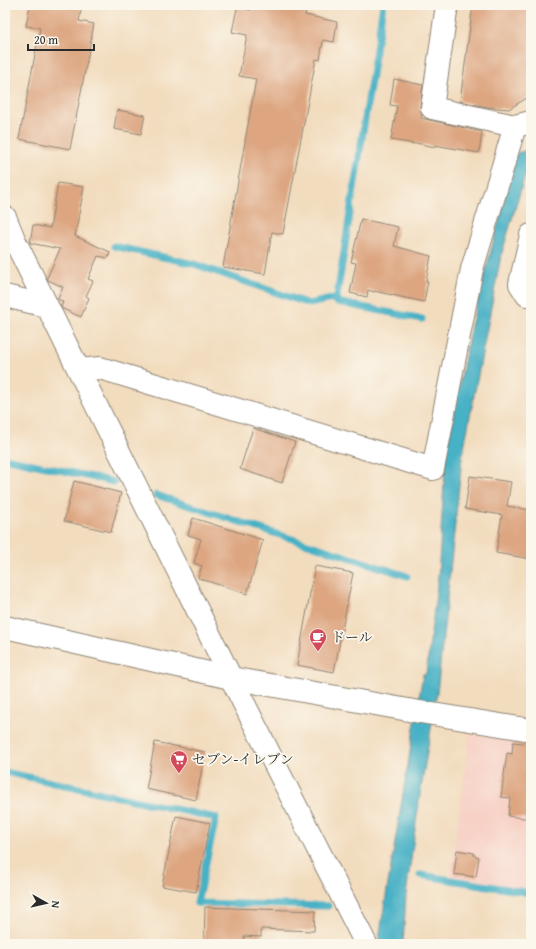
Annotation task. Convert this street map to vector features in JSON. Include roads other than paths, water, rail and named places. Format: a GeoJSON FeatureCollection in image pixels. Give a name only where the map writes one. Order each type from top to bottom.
{"type":"FeatureCollection","features":[{"type":"Feature","properties":{"kind":"street"},"geometry":{"type":"LineString","coordinates":[[79,370],[100,368],[433,469],[472,269],[523,124],[432,108],[447,5]]}},
{"type":"Feature","properties":{"kind":"street"},"geometry":{"type":"LineString","coordinates":[[5,217],[14,239],[361,943]]}},
{"type":"Feature","properties":{"kind":"street"},"geometry":{"type":"LineString","coordinates":[[531,235],[520,284],[526,295],[531,295]]}},
{"type":"Feature","properties":{"kind":"street"},"geometry":{"type":"LineString","coordinates":[[5,296],[47,306]]}},
{"type":"Feature","properties":{"kind":"street"},"geometry":{"type":"LineString","coordinates":[[5,627],[231,678],[436,715],[531,730]]}},
{"type":"Feature","properties":{"kind":"water"},"geometry":{"type":"Polygon","coordinates":[[[531,149],[531,165],[528,165],[501,256],[462,458],[437,693],[420,794],[406,895],[403,944],[378,944],[423,674],[426,674],[438,577],[446,453],[471,326],[517,153],[531,149]]]}},
{"type":"Feature","properties":{"kind":"waterway"},"geometry":{"type":"LineString","coordinates":[[383,5],[336,302],[422,319]]}},
{"type":"Feature","properties":{"kind":"waterway"},"geometry":{"type":"LineString","coordinates":[[114,246],[194,264],[309,304],[336,298]]}},
{"type":"Feature","properties":{"kind":"waterway"},"geometry":{"type":"LineString","coordinates":[[5,458],[114,482]]}},
{"type":"Feature","properties":{"kind":"waterway"},"geometry":{"type":"LineString","coordinates":[[156,495],[407,576]]}},
{"type":"Feature","properties":{"kind":"waterway"},"geometry":{"type":"LineString","coordinates":[[5,772],[216,818],[197,903],[328,906]]}},
{"type":"Feature","properties":{"kind":"waterway"},"geometry":{"type":"LineString","coordinates":[[420,875],[531,893]]}},
{"type":"Feature","properties":{"kind":"place","name":"ドール"},"geometry":{"type":"Point","coordinates":[318,652]}},
{"type":"Feature","properties":{"kind":"place","name":"セブン-イレブン"},"geometry":{"type":"Point","coordinates":[179,774]}}]}
